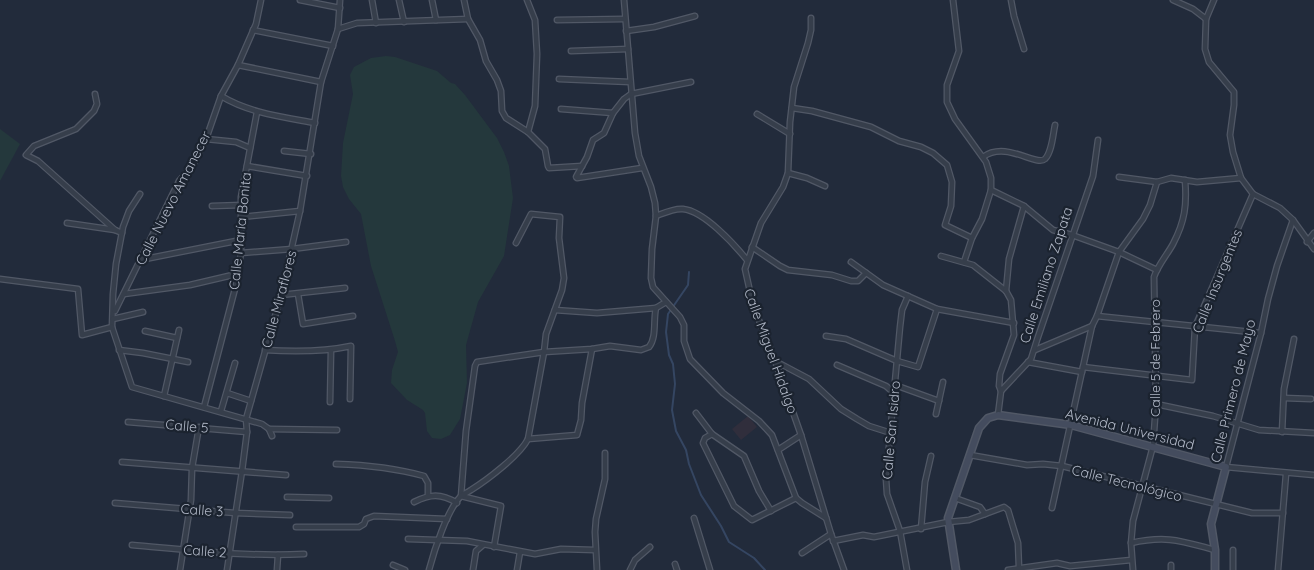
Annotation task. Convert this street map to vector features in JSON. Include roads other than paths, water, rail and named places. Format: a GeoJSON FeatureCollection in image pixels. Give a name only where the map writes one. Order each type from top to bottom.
{"type":"FeatureCollection","features":[{"type":"Feature","properties":{"kind":"street","name":"Calle Nuevo Amanecer"},"geometry":{"type":"LineString","coordinates":[[114,312],[180,181],[192,167],[206,138],[221,96],[238,66],[256,24],[261,0]]}},
{"type":"Feature","properties":{"kind":"street"},"geometry":{"type":"LineString","coordinates":[[300,0],[340,8]]}},
{"type":"Feature","properties":{"kind":"street","name":"Calle Miraflores"},"geometry":{"type":"LineString","coordinates":[[227,570],[247,432],[246,419],[292,249],[307,176],[321,82],[338,29],[340,0]]}},
{"type":"Feature","properties":{"kind":"street"},"geometry":{"type":"LineString","coordinates":[[372,0],[376,23]]}},
{"type":"Feature","properties":{"kind":"street"},"geometry":{"type":"LineString","coordinates":[[399,0],[404,22]]}},
{"type":"Feature","properties":{"kind":"street"},"geometry":{"type":"LineString","coordinates":[[432,0],[436,20]]}},
{"type":"Feature","properties":{"kind":"street"},"geometry":{"type":"LineString","coordinates":[[464,0],[468,19],[480,40],[486,61],[501,91],[502,111],[506,118],[528,132],[545,149],[549,168],[582,166]]}},
{"type":"Feature","properties":{"kind":"street"},"geometry":{"type":"LineString","coordinates":[[527,0],[535,20],[537,54],[535,106],[528,132]]}},
{"type":"Feature","properties":{"kind":"street"},"geometry":{"type":"LineString","coordinates":[[624,0],[624,19],[635,133],[642,168],[651,187],[656,216],[652,249],[651,278],[653,287],[680,317],[684,325],[684,341],[690,359],[723,393],[759,421],[772,435],[796,498],[802,504],[826,518]]}},
{"type":"Feature","properties":{"kind":"street"},"geometry":{"type":"LineString","coordinates":[[953,0],[958,51],[947,85],[947,102],[955,119],[983,157],[990,170],[990,190],[982,219],[972,238],[964,262]]}},
{"type":"Feature","properties":{"kind":"street"},"geometry":{"type":"LineString","coordinates":[[1011,0],[1024,48]]}},
{"type":"Feature","properties":{"kind":"street"},"geometry":{"type":"LineString","coordinates":[[1173,0],[1193,9],[1206,19]]}},
{"type":"Feature","properties":{"kind":"street"},"geometry":{"type":"LineString","coordinates":[[1214,0],[1206,19],[1205,49],[1209,62],[1234,92],[1230,135],[1241,178],[1253,194],[1280,208],[1293,220],[1307,242],[1314,249]]}},
{"type":"Feature","properties":{"kind":"street"},"geometry":{"type":"LineString","coordinates":[[626,31],[654,27],[695,16]]}},
{"type":"Feature","properties":{"kind":"street","name":"Calle Miguel Hidalgo"},"geometry":{"type":"LineString","coordinates":[[811,18],[808,44],[794,87],[790,122],[788,173],[783,187],[761,223],[747,260],[745,275],[753,305],[801,435],[833,541],[844,570]]}},
{"type":"Feature","properties":{"kind":"street"},"geometry":{"type":"LineString","coordinates":[[338,29],[357,23],[468,19]]}},
{"type":"Feature","properties":{"kind":"street"},"geometry":{"type":"LineString","coordinates":[[557,20],[624,19]]}},
{"type":"Feature","properties":{"kind":"street"},"geometry":{"type":"LineString","coordinates":[[253,30],[333,46]]}},
{"type":"Feature","properties":{"kind":"street"},"geometry":{"type":"LineString","coordinates":[[571,51],[628,49]]}},
{"type":"Feature","properties":{"kind":"street"},"geometry":{"type":"LineString","coordinates":[[238,66],[321,82]]}},
{"type":"Feature","properties":{"kind":"street"},"geometry":{"type":"LineString","coordinates":[[559,79],[630,82]]}},
{"type":"Feature","properties":{"kind":"street"},"geometry":{"type":"LineString","coordinates":[[642,168],[576,177],[593,140],[604,133],[613,113],[624,99],[631,94],[691,82]]}},
{"type":"Feature","properties":{"kind":"street"},"geometry":{"type":"LineString","coordinates":[[95,94],[96,104],[94,111],[76,129],[34,146],[26,155],[38,161],[115,230]]}},
{"type":"Feature","properties":{"kind":"street"},"geometry":{"type":"LineString","coordinates":[[221,96],[229,102],[257,112],[314,123]]}},
{"type":"Feature","properties":{"kind":"street"},"geometry":{"type":"LineString","coordinates":[[792,108],[812,111],[871,127],[899,141],[921,147],[933,153],[946,165],[952,182],[951,206],[945,225],[972,238]]}},
{"type":"Feature","properties":{"kind":"street"},"geometry":{"type":"LineString","coordinates":[[561,109],[613,113]]}},
{"type":"Feature","properties":{"kind":"street","name":"Calle María Bonita"},"geometry":{"type":"LineString","coordinates":[[204,407],[236,285],[241,253],[241,197],[257,112]]}},
{"type":"Feature","properties":{"kind":"street"},"geometry":{"type":"LineString","coordinates":[[757,114],[790,134]]}},
{"type":"Feature","properties":{"kind":"street"},"geometry":{"type":"LineString","coordinates":[[983,157],[994,151],[1002,150],[1021,154],[1037,161],[1045,159],[1055,125]]}},
{"type":"Feature","properties":{"kind":"street"},"geometry":{"type":"LineString","coordinates":[[206,138],[236,142],[250,148]]}},
{"type":"Feature","properties":{"kind":"street","name":"Calle Emiliano Zapata"},"geometry":{"type":"LineString","coordinates":[[1001,391],[1031,359],[1035,350],[1093,176],[1098,140]]}},
{"type":"Feature","properties":{"kind":"street"},"geometry":{"type":"LineString","coordinates":[[284,151],[310,154]]}},
{"type":"Feature","properties":{"kind":"street"},"geometry":{"type":"LineString","coordinates":[[247,166],[307,176]]}},
{"type":"Feature","properties":{"kind":"street"},"geometry":{"type":"LineString","coordinates":[[788,173],[825,186]]}},
{"type":"Feature","properties":{"kind":"street"},"geometry":{"type":"LineString","coordinates":[[1118,177],[1157,182],[1171,178],[1197,182],[1241,178]]}},
{"type":"Feature","properties":{"kind":"street","name":"Calle 5 de Febrero"},"geometry":{"type":"LineString","coordinates":[[1132,570],[1131,543],[1133,521],[1153,446],[1156,404],[1154,278],[1174,243],[1183,221],[1187,205],[1185,180]]}},
{"type":"Feature","properties":{"kind":"street"},"geometry":{"type":"LineString","coordinates":[[1052,508],[1092,326],[1119,252],[1143,219],[1150,205],[1157,182]]}},
{"type":"Feature","properties":{"kind":"street"},"geometry":{"type":"LineString","coordinates":[[990,190],[1024,206],[1052,230],[1119,252],[1157,270]]}},
{"type":"Feature","properties":{"kind":"street"},"geometry":{"type":"LineString","coordinates":[[140,194],[129,211],[122,233],[113,294],[114,312],[112,327],[132,387],[262,424],[269,429],[272,436]]}},
{"type":"Feature","properties":{"kind":"street","name":"Calle Insurgentes"},"geometry":{"type":"LineString","coordinates":[[1028,362],[1192,380],[1195,327],[1253,194]]}},
{"type":"Feature","properties":{"kind":"street"},"geometry":{"type":"LineString","coordinates":[[212,206],[242,205]]}},
{"type":"Feature","properties":{"kind":"street"},"geometry":{"type":"LineString","coordinates":[[1006,291],[1009,259],[1024,206]]}},
{"type":"Feature","properties":{"kind":"street"},"geometry":{"type":"LineString","coordinates":[[656,216],[677,209],[685,209],[698,215],[727,237],[747,260]]}},
{"type":"Feature","properties":{"kind":"street"},"geometry":{"type":"LineString","coordinates":[[242,217],[300,211]]}},
{"type":"Feature","properties":{"kind":"street"},"geometry":{"type":"LineString","coordinates":[[428,570],[447,519],[461,496],[471,491],[501,467],[524,446],[528,439],[546,334],[564,278],[560,217],[531,214],[516,243]]}},
{"type":"Feature","properties":{"kind":"street","name":"Calle Primero de Mayo"},"geometry":{"type":"LineString","coordinates":[[1214,570],[1215,550],[1211,524],[1261,333],[1268,299],[1293,220]]}},
{"type":"Feature","properties":{"kind":"street"},"geometry":{"type":"LineString","coordinates":[[67,223],[115,230],[122,233]]}},
{"type":"Feature","properties":{"kind":"street"},"geometry":{"type":"LineString","coordinates":[[1307,242],[1314,233]]}},
{"type":"Feature","properties":{"kind":"street"},"geometry":{"type":"LineString","coordinates":[[140,260],[241,240]]}},
{"type":"Feature","properties":{"kind":"street"},"geometry":{"type":"LineString","coordinates":[[241,253],[346,242]]}},
{"type":"Feature","properties":{"kind":"street"},"geometry":{"type":"LineString","coordinates":[[752,247],[788,270],[832,275],[851,281],[858,281],[866,273]]}},
{"type":"Feature","properties":{"kind":"street"},"geometry":{"type":"LineString","coordinates":[[942,256],[973,265],[1006,291],[1011,300],[1014,323],[1013,340],[1000,374],[999,386],[1001,391],[998,415],[988,418],[978,428],[948,522],[956,570]]}},
{"type":"Feature","properties":{"kind":"street"},"geometry":{"type":"LineString","coordinates":[[851,262],[883,284],[937,309],[1014,323]]}},
{"type":"Feature","properties":{"kind":"street"},"geometry":{"type":"LineString","coordinates":[[124,294],[190,285],[237,274]]}},
{"type":"Feature","properties":{"kind":"street"},"geometry":{"type":"LineString","coordinates":[[0,279],[78,289],[82,334],[112,327]]}},
{"type":"Feature","properties":{"kind":"street"},"geometry":{"type":"LineString","coordinates":[[281,295],[346,288]]}},
{"type":"Feature","properties":{"kind":"street"},"geometry":{"type":"LineString","coordinates":[[298,294],[303,324],[352,316]]}},
{"type":"Feature","properties":{"kind":"street","name":"Calle San Isidro"},"geometry":{"type":"LineString","coordinates":[[906,570],[900,531],[887,494],[886,479],[902,310],[908,296]]}},
{"type":"Feature","properties":{"kind":"street"},"geometry":{"type":"LineString","coordinates":[[555,310],[597,312],[656,308],[666,302]]}},
{"type":"Feature","properties":{"kind":"street"},"geometry":{"type":"LineString","coordinates":[[461,496],[466,431],[475,366],[478,362],[544,352],[610,346],[641,350],[649,347],[653,339],[656,308]]}},
{"type":"Feature","properties":{"kind":"street"},"geometry":{"type":"LineString","coordinates":[[826,336],[846,339],[918,368],[937,309]]}},
{"type":"Feature","properties":{"kind":"street"},"geometry":{"type":"LineString","coordinates":[[113,319],[143,312]]}},
{"type":"Feature","properties":{"kind":"street"},"geometry":{"type":"LineString","coordinates":[[1097,316],[1261,333]]}},
{"type":"Feature","properties":{"kind":"street"},"geometry":{"type":"LineString","coordinates":[[1035,350],[1092,326]]}},
{"type":"Feature","properties":{"kind":"street"},"geometry":{"type":"LineString","coordinates":[[164,396],[179,330]]}},
{"type":"Feature","properties":{"kind":"street"},"geometry":{"type":"LineString","coordinates":[[145,331],[177,338]]}},
{"type":"Feature","properties":{"kind":"street"},"geometry":{"type":"LineString","coordinates":[[1282,432],[1284,389],[1294,339]]}},
{"type":"Feature","properties":{"kind":"street"},"geometry":{"type":"LineString","coordinates":[[265,350],[290,352],[331,350],[351,346],[350,399]]}},
{"type":"Feature","properties":{"kind":"street"},"geometry":{"type":"LineString","coordinates":[[528,439],[577,435],[592,349]]}},
{"type":"Feature","properties":{"kind":"street"},"geometry":{"type":"LineString","coordinates":[[119,350],[188,362]]}},
{"type":"Feature","properties":{"kind":"street"},"geometry":{"type":"LineString","coordinates":[[330,402],[331,350]]}},
{"type":"Feature","properties":{"kind":"street"},"geometry":{"type":"LineString","coordinates":[[775,361],[808,379],[841,408],[857,419],[869,426],[891,433]]}},
{"type":"Feature","properties":{"kind":"street"},"geometry":{"type":"LineString","coordinates":[[221,411],[235,364]]}},
{"type":"Feature","properties":{"kind":"street"},"geometry":{"type":"LineString","coordinates":[[837,365],[886,386],[894,393]]}},
{"type":"Feature","properties":{"kind":"street"},"geometry":{"type":"LineString","coordinates":[[936,414],[943,382]]}},
{"type":"Feature","properties":{"kind":"street"},"geometry":{"type":"LineString","coordinates":[[895,385],[939,401]]}},
{"type":"Feature","properties":{"kind":"street"},"geometry":{"type":"LineString","coordinates":[[227,393],[251,401]]}},
{"type":"Feature","properties":{"kind":"street"},"geometry":{"type":"LineString","coordinates":[[1284,398],[1311,399]]}},
{"type":"Feature","properties":{"kind":"street"},"geometry":{"type":"LineString","coordinates":[[1156,404],[1238,423],[1259,430],[1314,433]]}},
{"type":"Feature","properties":{"kind":"street"},"geometry":{"type":"LineString","coordinates":[[696,413],[712,434],[744,456],[759,491],[771,511]]}},
{"type":"Feature","properties":{"kind":"street","name":"Avenida Universidad"},"geometry":{"type":"LineString","coordinates":[[998,415],[1071,425],[1226,467],[1286,474],[1314,475]]}},
{"type":"Feature","properties":{"kind":"street","name":"Calle 5"},"geometry":{"type":"LineString","coordinates":[[128,422],[247,432]]}},
{"type":"Feature","properties":{"kind":"street"},"geometry":{"type":"LineString","coordinates":[[180,570],[189,509],[192,468],[200,427]]}},
{"type":"Feature","properties":{"kind":"street"},"geometry":{"type":"LineString","coordinates":[[269,429],[337,430]]}},
{"type":"Feature","properties":{"kind":"street"},"geometry":{"type":"LineString","coordinates":[[712,434],[705,438],[704,442],[734,506],[752,520],[796,498]]}},
{"type":"Feature","properties":{"kind":"street"},"geometry":{"type":"LineString","coordinates":[[778,450],[801,435]]}},
{"type":"Feature","properties":{"kind":"street"},"geometry":{"type":"LineString","coordinates":[[597,570],[595,550],[596,519],[605,479],[605,453]]}},
{"type":"Feature","properties":{"kind":"street","name":"Calle Tecnológico"},"geometry":{"type":"LineString","coordinates":[[970,455],[1027,465],[1062,466],[1252,514],[1283,513]]}},
{"type":"Feature","properties":{"kind":"street"},"geometry":{"type":"LineString","coordinates":[[921,529],[925,482],[931,456]]}},
{"type":"Feature","properties":{"kind":"street"},"geometry":{"type":"LineString","coordinates":[[122,462],[286,474]]}},
{"type":"Feature","properties":{"kind":"street"},"geometry":{"type":"LineString","coordinates":[[336,464],[378,466],[424,476],[428,483],[428,495]]}},
{"type":"Feature","properties":{"kind":"street"},"geometry":{"type":"LineString","coordinates":[[1278,570],[1286,474]]}},
{"type":"Feature","properties":{"kind":"street"},"geometry":{"type":"LineString","coordinates":[[414,502],[428,495],[449,498],[456,503]]}},
{"type":"Feature","properties":{"kind":"street"},"geometry":{"type":"LineString","coordinates":[[461,496],[501,506],[494,548]]}},
{"type":"Feature","properties":{"kind":"street"},"geometry":{"type":"LineString","coordinates":[[287,497],[330,498]]}},
{"type":"Feature","properties":{"kind":"street"},"geometry":{"type":"LineString","coordinates":[[955,498],[980,507],[985,514]]}},
{"type":"Feature","properties":{"kind":"street","name":"Calle 3"},"geometry":{"type":"LineString","coordinates":[[115,503],[235,513],[290,515]]}},
{"type":"Feature","properties":{"kind":"street"},"geometry":{"type":"LineString","coordinates":[[833,541],[847,537],[874,536],[921,529],[948,522],[970,520],[1004,507],[1008,510],[1018,543],[1019,568]]}},
{"type":"Feature","properties":{"kind":"street"},"geometry":{"type":"LineString","coordinates":[[296,527],[359,527],[364,524],[366,518],[374,516],[447,519]]}},
{"type":"Feature","properties":{"kind":"street"},"geometry":{"type":"LineString","coordinates":[[694,518],[710,570]]}},
{"type":"Feature","properties":{"kind":"street"},"geometry":{"type":"LineString","coordinates":[[802,553],[831,534]]}},
{"type":"Feature","properties":{"kind":"street"},"geometry":{"type":"LineString","coordinates":[[1131,543],[1171,538],[1215,550]]}},
{"type":"Feature","properties":{"kind":"street"},"geometry":{"type":"LineString","coordinates":[[408,539],[467,541],[494,548],[535,554],[561,549],[595,550]]}},
{"type":"Feature","properties":{"kind":"street"},"geometry":{"type":"LineString","coordinates":[[467,541],[476,551]]}},
{"type":"Feature","properties":{"kind":"street","name":"Calle 2"},"geometry":{"type":"LineString","coordinates":[[132,544],[230,553],[304,554]]}},
{"type":"Feature","properties":{"kind":"street"},"geometry":{"type":"LineString","coordinates":[[473,570],[476,551],[483,545]]}},
{"type":"Feature","properties":{"kind":"street"},"geometry":{"type":"LineString","coordinates":[[630,570],[635,560],[650,547]]}},
{"type":"Feature","properties":{"kind":"street"},"geometry":{"type":"LineString","coordinates":[[1233,550],[1233,570]]}},
{"type":"Feature","properties":{"kind":"street"},"geometry":{"type":"LineString","coordinates":[[517,570],[520,552]]}},
{"type":"Feature","properties":{"kind":"street"},"geometry":{"type":"LineString","coordinates":[[277,570],[278,555]]}},
{"type":"Feature","properties":{"kind":"street"},"geometry":{"type":"LineString","coordinates":[[1008,570],[1040,568],[1057,564],[1070,566],[1131,560]]}},
{"type":"Feature","properties":{"kind":"street"},"geometry":{"type":"LineString","coordinates":[[392,564],[405,570]]}},
{"type":"Feature","properties":{"kind":"street"},"geometry":{"type":"LineString","coordinates":[[675,564],[677,570]]}},
{"type":"Feature","properties":{"kind":"waterway"},"geometry":{"type":"LineString","coordinates":[[689,272],[688,285],[668,314],[666,332],[669,355],[673,364],[675,384],[672,410],[676,431],[686,450],[689,464],[701,495],[729,542],[754,558],[765,570]]}}]}
